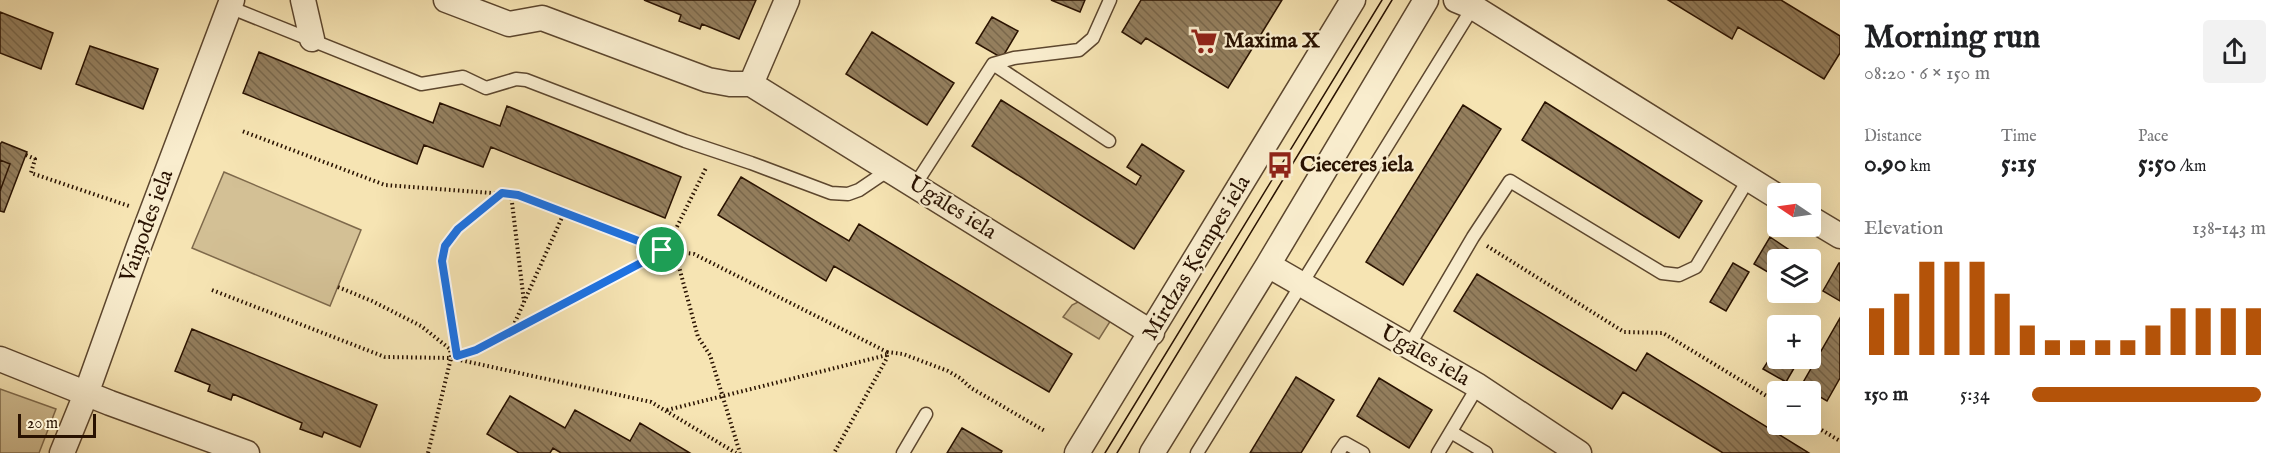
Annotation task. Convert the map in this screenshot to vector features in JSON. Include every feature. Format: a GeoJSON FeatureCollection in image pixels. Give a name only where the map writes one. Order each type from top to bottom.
{"type":"FeatureCollection","features":[{"type":"Feature","properties":{"kind":"street"},"geometry":{"type":"LineString","coordinates":[[303,0],[312,39]]}},
{"type":"Feature","properties":{"kind":"street","name":"Ugāles iela"},"geometry":{"type":"LineString","coordinates":[[446,0],[509,24],[542,18],[708,80],[730,84],[752,84],[1152,333]]}},
{"type":"Feature","properties":{"kind":"street"},"geometry":{"type":"LineString","coordinates":[[752,84],[787,0]]}},
{"type":"Feature","properties":{"kind":"street","name":"Mirdzas Ķempes iela"},"geometry":{"type":"LineString","coordinates":[[1077,453],[1353,0]]}},
{"type":"Feature","properties":{"kind":"street"},"geometry":{"type":"LineString","coordinates":[[1152,453],[1268,265],[1426,0]]}},
{"type":"Feature","properties":{"kind":"street"},"geometry":{"type":"LineString","coordinates":[[1465,3],[1767,191]]}},
{"type":"Feature","properties":{"kind":"street","name":"Vaiņodes iela"},"geometry":{"type":"LineString","coordinates":[[68,451],[143,235],[231,4]]}},
{"type":"Feature","properties":{"kind":"street"},"geometry":{"type":"LineString","coordinates":[[1821,225],[1840,236]]}},
{"type":"Feature","properties":{"kind":"street","name":"Ugāles iela"},"geometry":{"type":"LineString","coordinates":[[1268,265],[1478,386],[1579,453]]}},
{"type":"Feature","properties":{"kind":"street"},"geometry":{"type":"LineString","coordinates":[[0,358],[86,394],[247,453]]}},
{"type":"Feature","properties":{"kind":"lane"},"geometry":{"type":"LineString","coordinates":[[915,185],[993,64],[1014,58],[1079,50],[1094,38],[1110,0]]}},
{"type":"Feature","properties":{"kind":"lane"},"geometry":{"type":"LineString","coordinates":[[1197,453],[1301,283],[1465,3]]}},
{"type":"Feature","properties":{"kind":"lane"},"geometry":{"type":"LineString","coordinates":[[231,4],[421,84],[463,77],[486,88],[516,80],[526,80],[831,193],[848,194],[859,190],[890,169]]}},
{"type":"Feature","properties":{"kind":"lane"},"geometry":{"type":"LineString","coordinates":[[993,64],[1109,141]]}},
{"type":"Feature","properties":{"kind":"lane"},"geometry":{"type":"LineString","coordinates":[[1409,346],[1509,181],[1662,273],[1679,275],[1696,267],[1748,180]]}},
{"type":"Feature","properties":{"kind":"lane"},"geometry":{"type":"LineString","coordinates":[[1438,453],[1478,386]]}},
{"type":"Feature","properties":{"kind":"lane"},"geometry":{"type":"LineString","coordinates":[[903,453],[926,414]]}},
{"type":"Feature","properties":{"kind":"lane"},"geometry":{"type":"LineString","coordinates":[[1451,432],[1486,453]]}},
{"type":"Feature","properties":{"kind":"lane"},"geometry":{"type":"LineString","coordinates":[[1338,453],[1345,443],[1363,453]]}},
{"type":"Feature","properties":{"kind":"path"},"geometry":{"type":"LineString","coordinates":[[242,131],[384,185],[511,194],[663,250],[694,254],[887,353]]}},
{"type":"Feature","properties":{"kind":"path"},"geometry":{"type":"LineString","coordinates":[[451,358],[476,350],[663,250],[714,151]]}},
{"type":"Feature","properties":{"kind":"path"},"geometry":{"type":"LineString","coordinates":[[26,155],[35,159],[31,173],[138,209]]}},
{"type":"Feature","properties":{"kind":"path"},"geometry":{"type":"LineString","coordinates":[[457,356],[442,261],[445,246],[458,229],[502,193]]}},
{"type":"Feature","properties":{"kind":"path"},"geometry":{"type":"LineString","coordinates":[[511,194],[524,302]]}},
{"type":"Feature","properties":{"kind":"path"},"geometry":{"type":"LineString","coordinates":[[510,332],[564,213]]}},
{"type":"Feature","properties":{"kind":"path"},"geometry":{"type":"LineString","coordinates":[[1473,237],[1624,332],[1663,333],[1767,396]]}},
{"type":"Feature","properties":{"kind":"path"},"geometry":{"type":"LineString","coordinates":[[675,251],[698,337],[710,355],[738,453]]}},
{"type":"Feature","properties":{"kind":"path"},"geometry":{"type":"LineString","coordinates":[[338,287],[372,301],[421,327],[450,349],[451,358],[428,453]]}},
{"type":"Feature","properties":{"kind":"path"},"geometry":{"type":"LineString","coordinates":[[212,290],[385,357],[451,358],[651,402],[738,453]]}},
{"type":"Feature","properties":{"kind":"path"},"geometry":{"type":"LineString","coordinates":[[834,453],[887,358],[887,353]]}},
{"type":"Feature","properties":{"kind":"path"},"geometry":{"type":"LineString","coordinates":[[666,410],[887,353],[903,354],[948,371],[971,388],[1045,431]]}},
{"type":"Feature","properties":{"kind":"path"},"geometry":{"type":"LineString","coordinates":[[1821,430],[1840,441]]}},
{"type":"Feature","properties":{"kind":"shaded area"},"geometry":{"type":"Polygon","coordinates":[[[224,172],[361,230],[330,306],[192,248],[224,172]]]}},
{"type":"Feature","properties":{"kind":"shaded area"},"geometry":{"type":"Polygon","coordinates":[[[1078,302],[1086,304],[1111,320],[1099,339],[1063,317],[1072,305],[1078,302]]]}},
{"type":"Feature","properties":{"kind":"shaded area"},"geometry":{"type":"Polygon","coordinates":[[[0,389],[56,409],[39,453],[0,453],[0,389]]]}},
{"type":"Feature","properties":{"kind":"building"},"geometry":{"type":"Polygon","coordinates":[[[644,0],[756,0],[739,39],[702,24],[700,29],[679,21],[681,15],[644,0]]]}},
{"type":"Feature","properties":{"kind":"building"},"geometry":{"type":"Polygon","coordinates":[[[1051,0],[1085,0],[1080,12],[1051,0]]]}},
{"type":"Feature","properties":{"kind":"building","name":"Maxima X"},"geometry":{"type":"Polygon","coordinates":[[[1141,0],[1282,0],[1228,88],[1146,38],[1141,44],[1122,32],[1141,0]]]}},
{"type":"Feature","properties":{"kind":"building"},"geometry":{"type":"Polygon","coordinates":[[[1668,0],[1781,0],[1840,36],[1840,53],[1824,79],[1738,27],[1732,39],[1668,0]]]}},
{"type":"Feature","properties":{"kind":"building"},"geometry":{"type":"Polygon","coordinates":[[[0,12],[53,33],[41,69],[0,53],[0,12]]]}},
{"type":"Feature","properties":{"kind":"building"},"geometry":{"type":"Polygon","coordinates":[[[992,17],[1018,31],[1002,58],[976,43],[992,17]]]}},
{"type":"Feature","properties":{"kind":"building"},"geometry":{"type":"Polygon","coordinates":[[[872,32],[954,83],[927,125],[846,74],[872,32]]]}},
{"type":"Feature","properties":{"kind":"building"},"geometry":{"type":"Polygon","coordinates":[[[90,46],[158,69],[143,109],[76,84],[90,46]]]}},
{"type":"Feature","properties":{"kind":"building"},"geometry":{"type":"Polygon","coordinates":[[[259,52],[433,123],[440,103],[500,126],[507,106],[681,177],[665,218],[491,147],[483,167],[424,145],[417,164],[243,93],[259,52]]]}},
{"type":"Feature","properties":{"kind":"building"},"geometry":{"type":"Polygon","coordinates":[[[1001,100],[1136,185],[1141,176],[1127,167],[1142,144],[1184,171],[1134,249],[972,146],[1001,100]]]}},
{"type":"Feature","properties":{"kind":"building"},"geometry":{"type":"Polygon","coordinates":[[[1545,102],[1702,201],[1679,238],[1522,140],[1545,102]]]}},
{"type":"Feature","properties":{"kind":"building"},"geometry":{"type":"Polygon","coordinates":[[[1463,105],[1501,129],[1403,285],[1366,262],[1463,105]]]}},
{"type":"Feature","properties":{"kind":"building"},"geometry":{"type":"Polygon","coordinates":[[[2,142],[27,152],[4,212],[0,211],[0,191],[10,164],[0,160],[2,142]]]}},
{"type":"Feature","properties":{"kind":"building"},"geometry":{"type":"Polygon","coordinates":[[[0,160],[10,164],[0,191],[0,160]]]}},
{"type":"Feature","properties":{"kind":"building"},"geometry":{"type":"Polygon","coordinates":[[[741,177],[849,241],[859,224],[1072,354],[1049,392],[834,266],[826,281],[718,215],[741,177]]]}},
{"type":"Feature","properties":{"kind":"building"},"geometry":{"type":"Polygon","coordinates":[[[1770,237],[1788,249],[1767,249],[1767,272],[1754,264],[1770,237]]]}},
{"type":"Feature","properties":{"kind":"building"},"geometry":{"type":"Polygon","coordinates":[[[1733,263],[1749,272],[1726,311],[1710,302],[1733,263]]]}},
{"type":"Feature","properties":{"kind":"building"},"geometry":{"type":"Polygon","coordinates":[[[1840,263],[1840,301],[1823,291],[1840,263]]]}},
{"type":"Feature","properties":{"kind":"building"},"geometry":{"type":"Polygon","coordinates":[[[1477,274],[1636,371],[1647,353],[1767,427],[1767,435],[1780,435],[1809,453],[1723,453],[1623,392],[1612,409],[1454,311],[1477,274]]]}},
{"type":"Feature","properties":{"kind":"building"},"geometry":{"type":"Polygon","coordinates":[[[1840,318],[1840,378],[1827,401],[1821,398],[1821,381],[1804,381],[1811,369],[1821,369],[1821,351],[1840,318]]]}},
{"type":"Feature","properties":{"kind":"building"},"geometry":{"type":"Polygon","coordinates":[[[192,329],[377,405],[360,447],[324,432],[322,437],[300,429],[302,423],[233,394],[231,400],[208,391],[210,385],[175,371],[192,329]]]}},
{"type":"Feature","properties":{"kind":"building"},"geometry":{"type":"Polygon","coordinates":[[[1767,363],[1767,369],[1794,369],[1787,381],[1784,381],[1763,369],[1767,363]]]}},
{"type":"Feature","properties":{"kind":"building"},"geometry":{"type":"Polygon","coordinates":[[[1296,377],[1334,400],[1301,453],[1250,453],[1296,377]]]}},
{"type":"Feature","properties":{"kind":"building"},"geometry":{"type":"Polygon","coordinates":[[[1379,378],[1432,410],[1409,448],[1357,416],[1379,378]]]}},
{"type":"Feature","properties":{"kind":"building"},"geometry":{"type":"Polygon","coordinates":[[[510,396],[565,428],[575,410],[630,441],[640,423],[690,453],[561,453],[553,448],[550,453],[519,453],[487,434],[510,396]]]}},
{"type":"Feature","properties":{"kind":"building"},"geometry":{"type":"Polygon","coordinates":[[[962,428],[1002,451],[1001,453],[947,453],[962,428]]]}},
{"type":"Feature","properties":{"kind":"tram line"},"geometry":{"type":"LineString","coordinates":[[1105,453],[1382,0]]}},
{"type":"Feature","properties":{"kind":"tram line"},"geometry":{"type":"LineString","coordinates":[[1117,453],[1392,0]]}},
{"type":"Feature","properties":{"kind":"place","name":"Maxima X"},"geometry":{"type":"Point","coordinates":[1204,41]}},
{"type":"Feature","properties":{"kind":"place","name":"Cieceres iela"},"geometry":{"type":"Point","coordinates":[1280,165]}},
{"type":"Feature","properties":{"kind":"route"},"geometry":{"type":"LineString","coordinates":[[502,193],[518,195],[662,250],[476,350],[457,356],[442,261],[445,246],[458,229],[502,193]]}}]}
